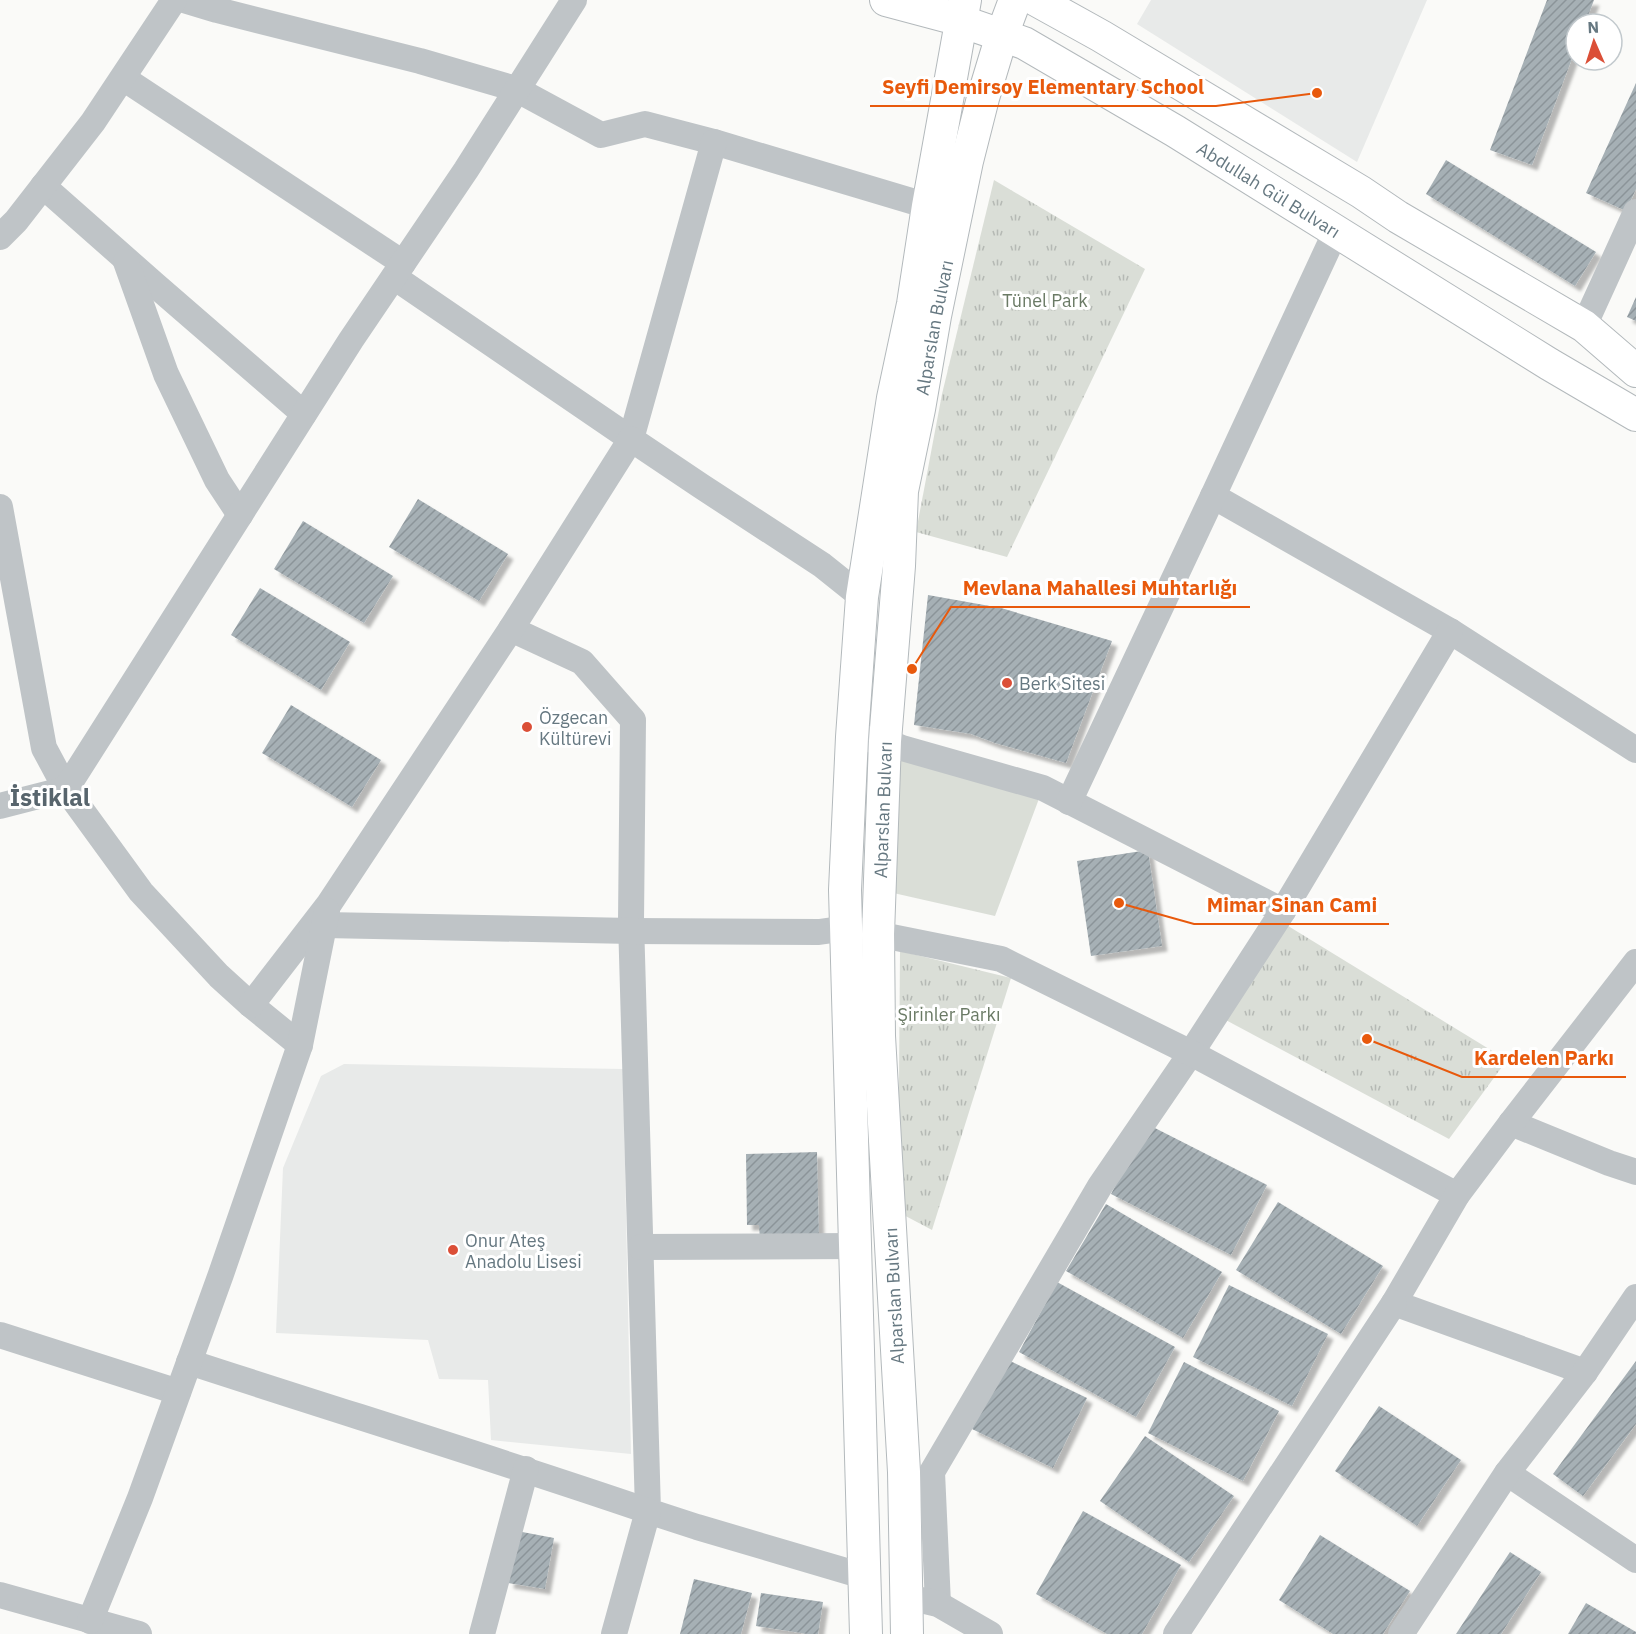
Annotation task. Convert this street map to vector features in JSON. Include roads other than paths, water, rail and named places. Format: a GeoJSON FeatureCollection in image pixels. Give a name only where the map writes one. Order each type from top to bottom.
{"type":"FeatureCollection","features":[{"type":"Feature","properties":{"kind":"main road","name":"Abdullah Gül Bulvarı"},"geometry":{"type":"LineString","coordinates":[[886,0],[963,10],[1002,35],[1024,43],[1175,131],[1549,364],[1636,415]]}},
{"type":"Feature","properties":{"kind":"main road","name":"Alparslan Bulvarı"},"geometry":{"type":"LineString","coordinates":[[907,1634],[906,1596],[918,1472],[879,1036],[878,934],[885,741],[899,566],[902,491],[967,161],[983,98],[1015,0]]}},
{"type":"Feature","properties":{"kind":"main road"},"geometry":{"type":"LineString","coordinates":[[1036,0],[1101,36],[1361,192],[1398,217],[1584,326],[1636,371]]}},
{"type":"Feature","properties":{"kind":"main road"},"geometry":{"type":"LineString","coordinates":[[1071,0],[1080,14],[1101,36]]}},
{"type":"Feature","properties":{"kind":"main road","name":"Alparslan Bulvarı"},"geometry":{"type":"LineString","coordinates":[[866,1634],[845,890],[852,737],[862,597],[893,398],[913,304],[963,10]]}},
{"type":"Feature","properties":{"kind":"street"},"geometry":{"type":"LineString","coordinates":[[0,237],[16,221],[93,122],[174,0]]}},
{"type":"Feature","properties":{"kind":"street"},"geometry":{"type":"LineString","coordinates":[[184,0],[420,61],[516,89],[601,135],[645,124],[714,142],[928,206]]}},
{"type":"Feature","properties":{"kind":"street"},"geometry":{"type":"LineString","coordinates":[[0,806],[66,789],[304,414],[466,170],[573,0]]}},
{"type":"Feature","properties":{"kind":"street"},"geometry":{"type":"LineString","coordinates":[[123,78],[398,270],[631,439],[822,565],[862,597]]}},
{"type":"Feature","properties":{"kind":"street"},"geometry":{"type":"LineString","coordinates":[[251,1005],[327,914],[631,439],[714,142]]}},
{"type":"Feature","properties":{"kind":"street"},"geometry":{"type":"LineString","coordinates":[[43,186],[304,414]]}},
{"type":"Feature","properties":{"kind":"street"},"geometry":{"type":"LineString","coordinates":[[1584,326],[1636,212]]}},
{"type":"Feature","properties":{"kind":"street"},"geometry":{"type":"LineString","coordinates":[[1069,802],[1336,231]]}},
{"type":"Feature","properties":{"kind":"street"},"geometry":{"type":"LineString","coordinates":[[124,258],[165,374],[217,480],[240,515]]}},
{"type":"Feature","properties":{"kind":"street"},"geometry":{"type":"LineString","coordinates":[[1213,496],[1450,631],[1636,750]]}},
{"type":"Feature","properties":{"kind":"street"},"geometry":{"type":"LineString","coordinates":[[0,507],[44,748],[66,789],[141,892],[219,976],[300,1045]]}},
{"type":"Feature","properties":{"kind":"street"},"geometry":{"type":"LineString","coordinates":[[511,628],[582,662],[633,720],[632,931],[648,1511],[614,1634]]}},
{"type":"Feature","properties":{"kind":"street"},"geometry":{"type":"LineString","coordinates":[[938,1605],[918,1472],[1100,1186],[1191,1053],[1283,911],[1450,631]]}},
{"type":"Feature","properties":{"kind":"street"},"geometry":{"type":"LineString","coordinates":[[852,737],[885,741],[902,748],[1043,788],[1283,911]]}},
{"type":"Feature","properties":{"kind":"street"},"geometry":{"type":"LineString","coordinates":[[327,914],[632,931],[819,932],[847,928],[1001,959],[1191,1053],[1457,1195]]}},
{"type":"Feature","properties":{"kind":"street"},"geometry":{"type":"LineString","coordinates":[[90,1621],[140,1498],[300,1045],[327,914]]}},
{"type":"Feature","properties":{"kind":"street"},"geometry":{"type":"LineString","coordinates":[[1176,1634],[1394,1303],[1457,1195],[1636,962]]}},
{"type":"Feature","properties":{"kind":"street"},"geometry":{"type":"LineString","coordinates":[[1511,1124],[1636,1172]]}},
{"type":"Feature","properties":{"kind":"street"},"geometry":{"type":"LineString","coordinates":[[641,1247],[854,1246]]}},
{"type":"Feature","properties":{"kind":"street"},"geometry":{"type":"LineString","coordinates":[[1401,1634],[1507,1473],[1585,1372],[1636,1297]]}},
{"type":"Feature","properties":{"kind":"street"},"geometry":{"type":"LineString","coordinates":[[1394,1303],[1585,1372]]}},
{"type":"Feature","properties":{"kind":"street"},"geometry":{"type":"LineString","coordinates":[[0,1335],[178,1392]]}},
{"type":"Feature","properties":{"kind":"street"},"geometry":{"type":"LineString","coordinates":[[189,1362],[440,1444],[526,1469],[697,1527],[863,1576]]}},
{"type":"Feature","properties":{"kind":"street"},"geometry":{"type":"LineString","coordinates":[[482,1634],[526,1469]]}},
{"type":"Feature","properties":{"kind":"street"},"geometry":{"type":"LineString","coordinates":[[1507,1473],[1636,1560]]}},
{"type":"Feature","properties":{"kind":"street"},"geometry":{"type":"LineString","coordinates":[[0,1595],[139,1634]]}},
{"type":"Feature","properties":{"kind":"street"},"geometry":{"type":"LineString","coordinates":[[906,1596],[938,1605],[990,1634]]}},
{"type":"Feature","properties":{"kind":"place","name":"Seyfi Demirsoy Elementary School"},"geometry":{"type":"Point","coordinates":[1317,93]}},
{"type":"Feature","properties":{"kind":"place","name":"Mevlana Mahallesi Muhtarlığı"},"geometry":{"type":"Point","coordinates":[912,669]}},
{"type":"Feature","properties":{"kind":"place","name":"Berk Sitesi"},"geometry":{"type":"Point","coordinates":[1007,683]}},
{"type":"Feature","properties":{"kind":"place","name":"Özgecan Kültürevi"},"geometry":{"type":"Point","coordinates":[527,727]}},
{"type":"Feature","properties":{"kind":"place","name":"Mimar Sinan Cami"},"geometry":{"type":"Point","coordinates":[1119,903]}},
{"type":"Feature","properties":{"kind":"place","name":"Kardelen Parkı"},"geometry":{"type":"Point","coordinates":[1367,1039]}},
{"type":"Feature","properties":{"kind":"place","name":"Onur Ateş Anadolu Lisesi"},"geometry":{"type":"Point","coordinates":[453,1250]}},
{"type":"Feature","properties":{"kind":"district","name":"İstiklal"},"geometry":{"type":"Point","coordinates":[50,797]}},
{"type":"Feature","properties":{"kind":"park label","name":"Tünel Park"},"geometry":{"type":"Point","coordinates":[1045,300]}},
{"type":"Feature","properties":{"kind":"park label","name":"Şirinler Parkı"},"geometry":{"type":"Point","coordinates":[949,1014]}}]}
